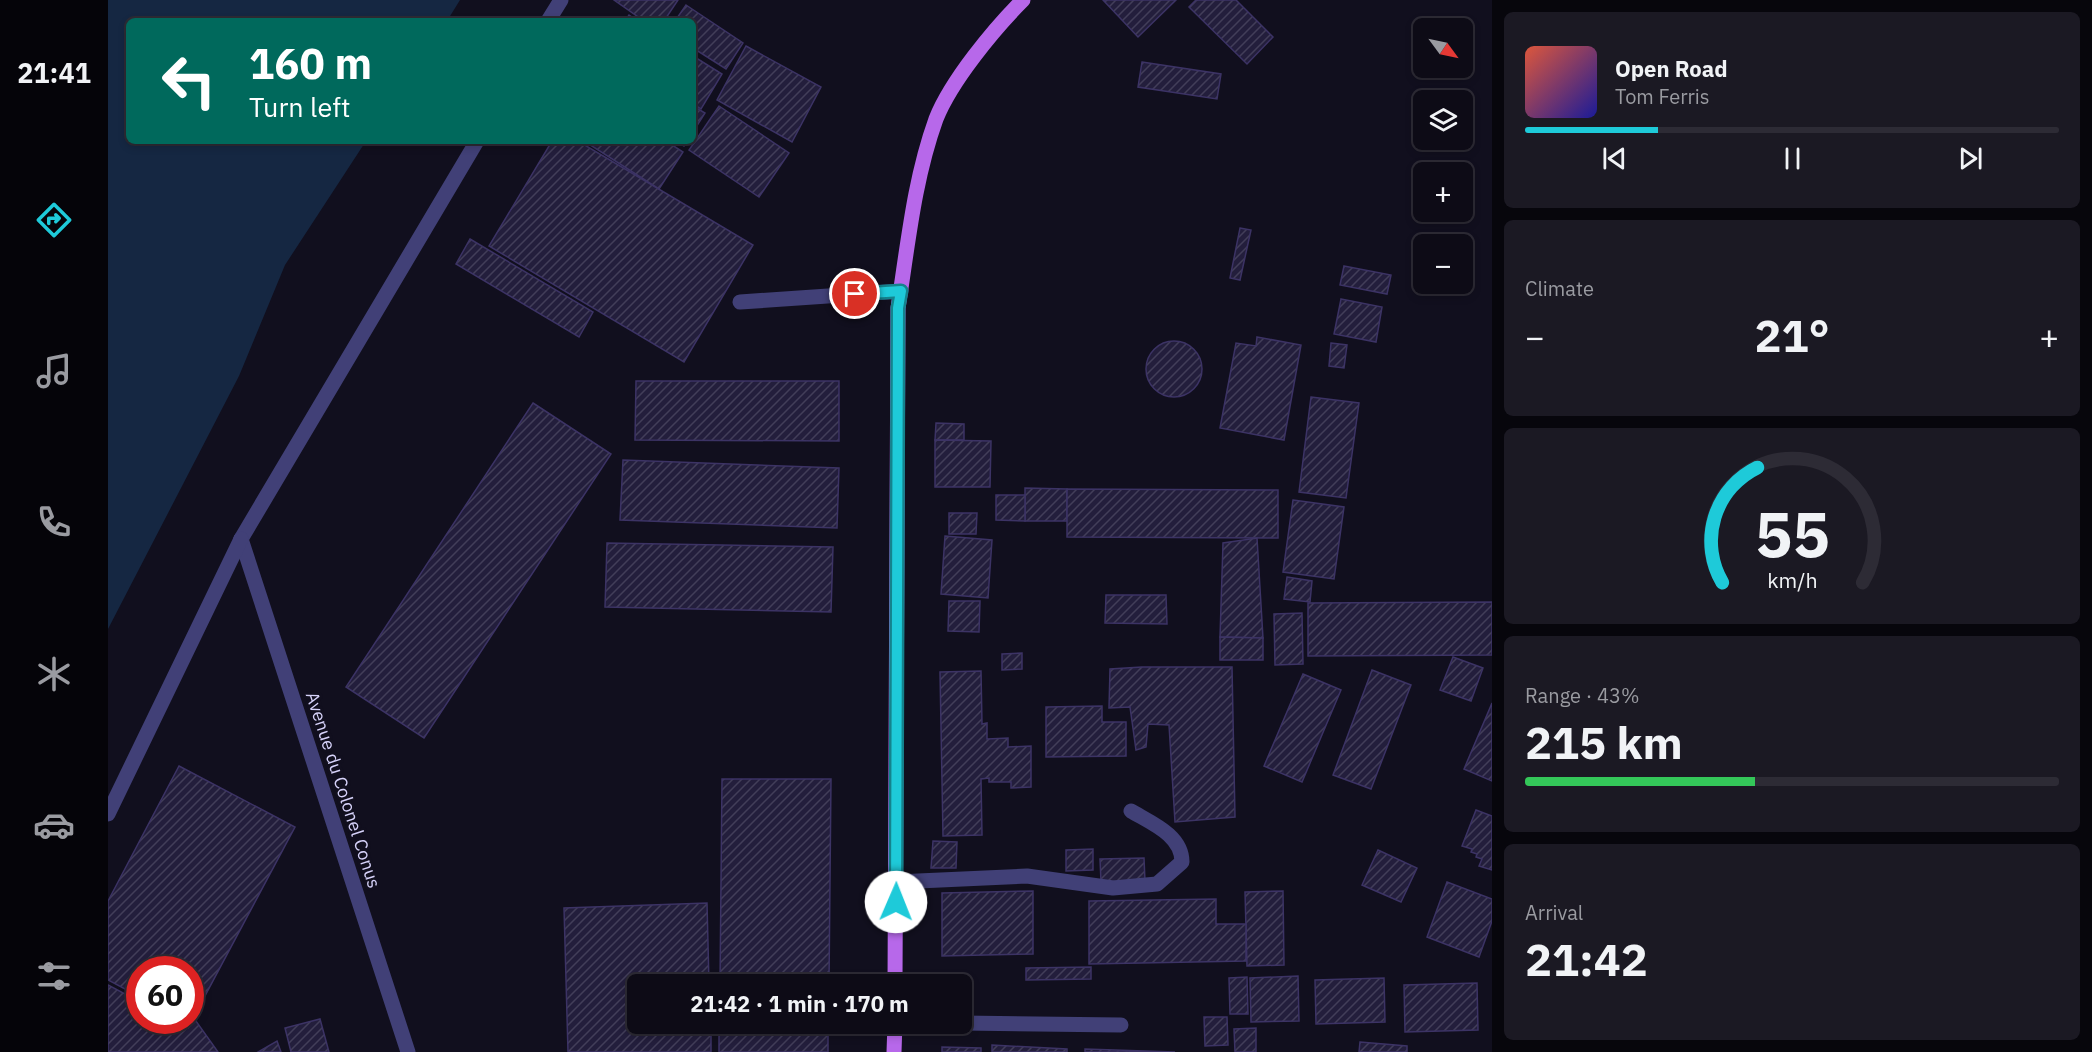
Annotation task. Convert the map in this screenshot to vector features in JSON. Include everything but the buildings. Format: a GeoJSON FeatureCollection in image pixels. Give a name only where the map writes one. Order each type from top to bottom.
{"type":"FeatureCollection","features":[{"type":"Feature","properties":{"kind":"main road"},"geometry":{"type":"LineString","coordinates":[[895,974],[898,308],[913,199],[937,117],[966,67],[1023,0]]}},
{"type":"Feature","properties":{"kind":"main road"},"geometry":{"type":"LineString","coordinates":[[894,1052],[895,1034]]}},
{"type":"Feature","properties":{"kind":"street"},"geometry":{"type":"LineString","coordinates":[[550,18],[561,0]]}},
{"type":"Feature","properties":{"kind":"street"},"geometry":{"type":"LineString","coordinates":[[108,814],[242,539],[475,144]]}},
{"type":"Feature","properties":{"kind":"street"},"geometry":{"type":"LineString","coordinates":[[740,302],[901,291]]}},
{"type":"Feature","properties":{"kind":"street","name":"Avenue du Colonel Conus"},"geometry":{"type":"LineString","coordinates":[[242,539],[408,1052]]}},
{"type":"Feature","properties":{"kind":"street"},"geometry":{"type":"LineString","coordinates":[[896,882],[1027,876],[1113,888],[1157,884],[1182,862],[1182,851],[1168,833],[1131,811]]}},
{"type":"Feature","properties":{"kind":"street"},"geometry":{"type":"LineString","coordinates":[[972,1023],[1121,1025]]}},
{"type":"Feature","properties":{"kind":"water"},"geometry":{"type":"Polygon","coordinates":[[[108,0],[460,0],[449,18],[126,18],[126,144],[364,144],[285,265],[239,376],[108,629],[108,0]]]}},
{"type":"Feature","properties":{"kind":"route"},"geometry":{"type":"LineString","coordinates":[[855,294],[901,291],[898,308],[896,902]]}}]}
